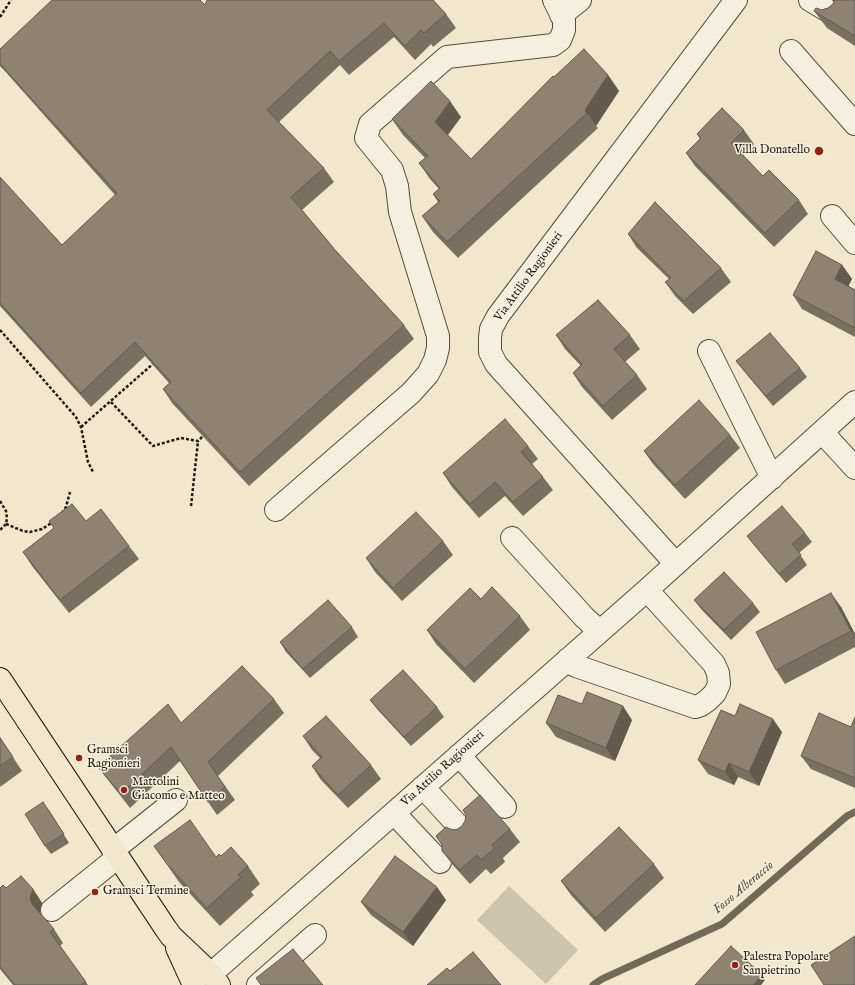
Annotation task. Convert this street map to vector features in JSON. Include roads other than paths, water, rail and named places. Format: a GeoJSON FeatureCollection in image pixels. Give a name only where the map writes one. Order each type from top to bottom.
{"type":"FeatureCollection","features":[{"type":"Feature","properties":{"kind":"main road"},"geometry":{"type":"LineString","coordinates":[[0,679],[171,936],[208,981]]}},
{"type":"Feature","properties":{"kind":"street"},"geometry":{"type":"LineString","coordinates":[[276,510],[416,389],[428,374],[435,360],[438,348],[438,336],[400,212],[397,186],[392,170],[366,138],[370,124],[447,57],[554,45],[560,40],[564,30],[564,20],[558,8],[580,0]]}},
{"type":"Feature","properties":{"kind":"street","name":"Via Attilio Ragionieri"},"geometry":{"type":"LineString","coordinates":[[676,564],[496,364],[490,352],[490,338],[498,316],[736,0]]}},
{"type":"Feature","properties":{"kind":"street"},"geometry":{"type":"LineString","coordinates":[[810,0],[835,15]]}},
{"type":"Feature","properties":{"kind":"street"},"geometry":{"type":"LineString","coordinates":[[791,51],[855,124]]}},
{"type":"Feature","properties":{"kind":"street"},"geometry":{"type":"LineString","coordinates":[[832,216],[855,243]]}},
{"type":"Feature","properties":{"kind":"street"},"geometry":{"type":"LineString","coordinates":[[709,351],[772,478]]}},
{"type":"Feature","properties":{"kind":"street","name":"Via Attilio Ragionieri"},"geometry":{"type":"LineString","coordinates":[[208,981],[423,787],[647,590],[855,402]]}},
{"type":"Feature","properties":{"kind":"street"},"geometry":{"type":"LineString","coordinates":[[822,432],[855,468]]}},
{"type":"Feature","properties":{"kind":"street"},"geometry":{"type":"LineString","coordinates":[[512,538],[584,617],[599,631]]}},
{"type":"Feature","properties":{"kind":"street"},"geometry":{"type":"LineString","coordinates":[[568,659],[572,664],[695,708],[708,700],[715,693],[719,684],[718,674],[714,664],[647,590]]}},
{"type":"Feature","properties":{"kind":"street"},"geometry":{"type":"LineString","coordinates":[[459,755],[505,807]]}},
{"type":"Feature","properties":{"kind":"street"},"geometry":{"type":"LineString","coordinates":[[423,787],[463,831]]}},
{"type":"Feature","properties":{"kind":"street"},"geometry":{"type":"LineString","coordinates":[[52,910],[176,800]]}},
{"type":"Feature","properties":{"kind":"street"},"geometry":{"type":"LineString","coordinates":[[394,813],[440,862]]}},
{"type":"Feature","properties":{"kind":"street"},"geometry":{"type":"LineString","coordinates":[[258,985],[315,935]]}},
{"type":"Feature","properties":{"kind":"waterway","name":"Fosso Alberaccio"},"geometry":{"type":"LineString","coordinates":[[593,985],[602,979],[722,924],[847,816],[855,812]]}},
{"type":"Feature","properties":{"kind":"place","name":"Villa Donatello"},"geometry":{"type":"Point","coordinates":[819,151]}},
{"type":"Feature","properties":{"kind":"place","name":"Gramsci Ragionieri"},"geometry":{"type":"Point","coordinates":[79,758]}},
{"type":"Feature","properties":{"kind":"place","name":"Mattolini Giacomo e Matteo"},"geometry":{"type":"Point","coordinates":[124,790]}},
{"type":"Feature","properties":{"kind":"place","name":"Gramsci Termine"},"geometry":{"type":"Point","coordinates":[95,892]}},
{"type":"Feature","properties":{"kind":"place","name":"Palestra Popolare Sanpietrino"},"geometry":{"type":"Point","coordinates":[735,965]}}]}
